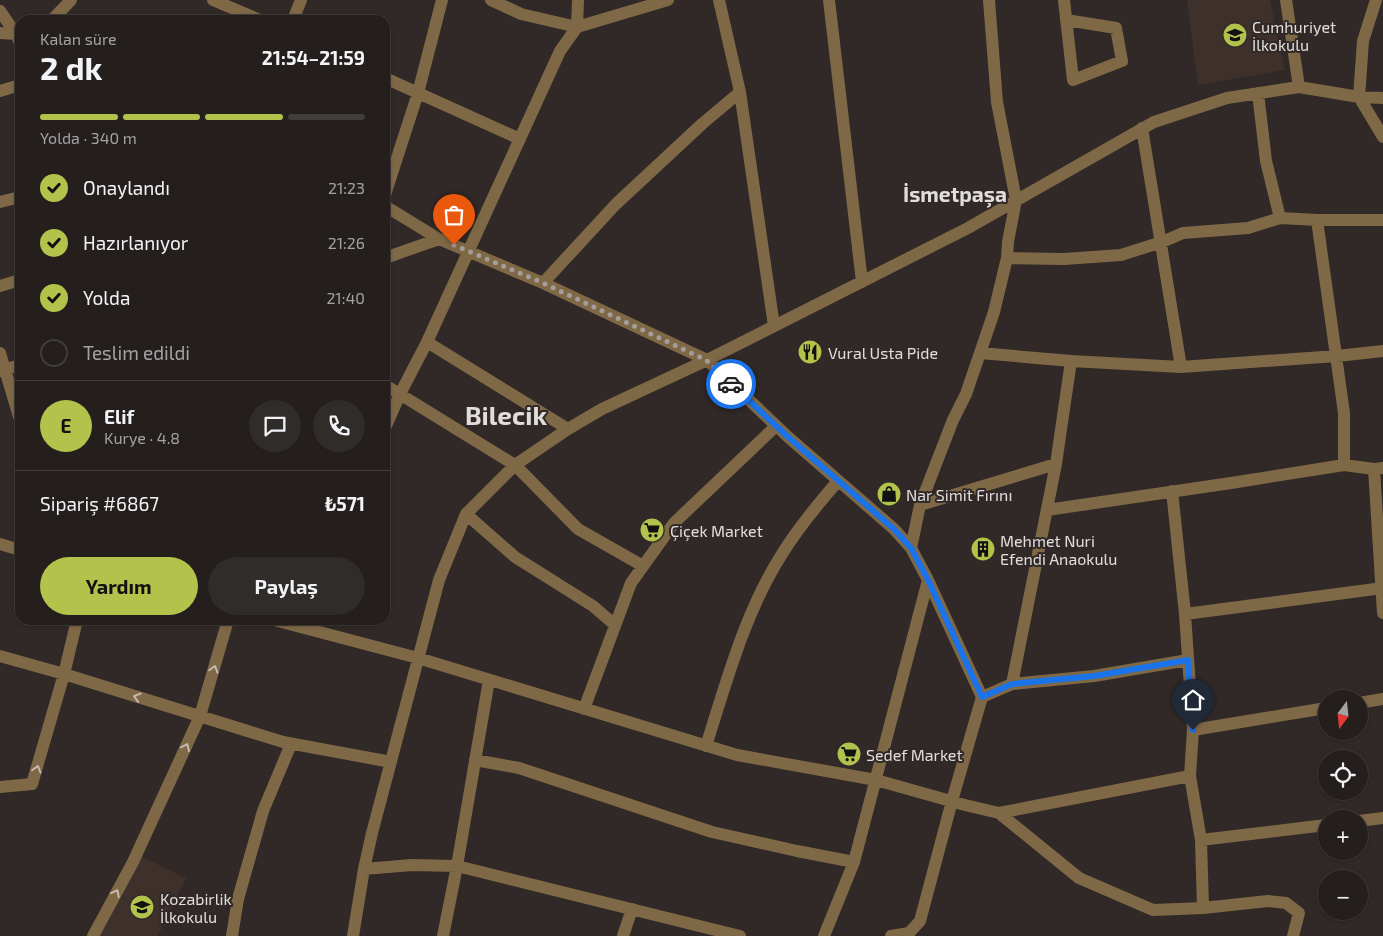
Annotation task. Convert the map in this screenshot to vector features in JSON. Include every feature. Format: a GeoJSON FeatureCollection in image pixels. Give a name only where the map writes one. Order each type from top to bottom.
{"type":"FeatureCollection","features":[{"type":"Feature","properties":{"kind":"street"},"geometry":{"type":"LineString","coordinates":[[212,0],[248,15]]}},
{"type":"Feature","properties":{"kind":"street"},"geometry":{"type":"LineString","coordinates":[[295,15],[301,0]]}},
{"type":"Feature","properties":{"kind":"street"},"geometry":{"type":"LineString","coordinates":[[390,180],[418,93],[442,0]]}},
{"type":"Feature","properties":{"kind":"street"},"geometry":{"type":"LineString","coordinates":[[492,0],[522,14],[577,28],[668,0]]}},
{"type":"Feature","properties":{"kind":"street"},"geometry":{"type":"LineString","coordinates":[[390,417],[427,342],[560,50],[577,28],[578,0]]}},
{"type":"Feature","properties":{"kind":"street"},"geometry":{"type":"LineString","coordinates":[[719,0],[740,92],[774,326]]}},
{"type":"Feature","properties":{"kind":"street"},"geometry":{"type":"LineString","coordinates":[[829,0],[862,282]]}},
{"type":"Feature","properties":{"kind":"street"},"geometry":{"type":"LineString","coordinates":[[911,548],[920,505],[953,420],[966,394],[994,312],[1007,258],[1016,200],[997,102],[989,0]]}},
{"type":"Feature","properties":{"kind":"street"},"geometry":{"type":"LineString","coordinates":[[1064,0],[1066,20],[1073,80],[1122,61],[1116,28],[1066,20]]}},
{"type":"Feature","properties":{"kind":"street"},"geometry":{"type":"LineString","coordinates":[[1286,0],[1299,87]]}},
{"type":"Feature","properties":{"kind":"street"},"geometry":{"type":"LineString","coordinates":[[1376,0],[1363,41],[1359,97],[1383,137]]}},
{"type":"Feature","properties":{"kind":"street"},"geometry":{"type":"LineString","coordinates":[[56,15],[66,2]]}},
{"type":"Feature","properties":{"kind":"street"},"geometry":{"type":"LineString","coordinates":[[0,11],[15,32]]}},
{"type":"Feature","properties":{"kind":"street"},"geometry":{"type":"LineString","coordinates":[[0,33],[15,37]]}},
{"type":"Feature","properties":{"kind":"street"},"geometry":{"type":"LineString","coordinates":[[390,80],[520,138]]}},
{"type":"Feature","properties":{"kind":"street"},"geometry":{"type":"LineString","coordinates":[[0,91],[15,86]]}},
{"type":"Feature","properties":{"kind":"street"},"geometry":{"type":"LineString","coordinates":[[353,936],[364,869],[439,580],[466,514],[515,465],[568,429],[602,409],[706,360],[968,228],[1154,122],[1226,98],[1299,87],[1359,97],[1383,98]]}},
{"type":"Feature","properties":{"kind":"street"},"geometry":{"type":"LineString","coordinates":[[543,283],[616,204],[702,124],[740,92]]}},
{"type":"Feature","properties":{"kind":"street"},"geometry":{"type":"LineString","coordinates":[[1258,93],[1266,161],[1280,218]]}},
{"type":"Feature","properties":{"kind":"street"},"geometry":{"type":"LineString","coordinates":[[1142,128],[1181,367]]}},
{"type":"Feature","properties":{"kind":"street"},"geometry":{"type":"LineString","coordinates":[[0,202],[15,198]]}},
{"type":"Feature","properties":{"kind":"street"},"geometry":{"type":"LineString","coordinates":[[390,209],[439,239],[543,283],[706,360],[776,426],[894,529],[911,548],[928,580],[982,697],[920,921],[909,934],[891,936]]}},
{"type":"Feature","properties":{"kind":"street"},"geometry":{"type":"LineString","coordinates":[[1007,258],[1064,259],[1121,255],[1183,233],[1248,228],[1280,218],[1383,220]]}},
{"type":"Feature","properties":{"kind":"street"},"geometry":{"type":"LineString","coordinates":[[1317,220],[1344,413],[1344,464]]}},
{"type":"Feature","properties":{"kind":"street"},"geometry":{"type":"LineString","coordinates":[[390,256],[439,239]]}},
{"type":"Feature","properties":{"kind":"street"},"geometry":{"type":"LineString","coordinates":[[0,286],[15,282]]}},
{"type":"Feature","properties":{"kind":"street"},"geometry":{"type":"LineString","coordinates":[[427,342],[568,429]]}},
{"type":"Feature","properties":{"kind":"street"},"geometry":{"type":"LineString","coordinates":[[980,353],[1071,361],[1181,367],[1383,351]]}},
{"type":"Feature","properties":{"kind":"street"},"geometry":{"type":"LineString","coordinates":[[0,353],[3,371],[15,406]]}},
{"type":"Feature","properties":{"kind":"street"},"geometry":{"type":"LineString","coordinates":[[1012,684],[1056,464],[1071,361]]}},
{"type":"Feature","properties":{"kind":"street"},"geometry":{"type":"LineString","coordinates":[[3,371],[15,367]]}},
{"type":"Feature","properties":{"kind":"street"},"geometry":{"type":"LineString","coordinates":[[390,388],[515,465],[578,529],[644,566]]}},
{"type":"Feature","properties":{"kind":"street"},"geometry":{"type":"LineString","coordinates":[[584,709],[631,583],[674,523],[776,426]]}},
{"type":"Feature","properties":{"kind":"street"},"geometry":{"type":"LineString","coordinates":[[920,505],[1056,464]]}},
{"type":"Feature","properties":{"kind":"street"},"geometry":{"type":"LineString","coordinates":[[1047,510],[1097,504],[1344,464],[1379,469],[1383,613]]}},
{"type":"Feature","properties":{"kind":"street"},"geometry":{"type":"LineString","coordinates":[[706,746],[737,648],[758,597],[781,555],[806,519],[838,481]]}},
{"type":"Feature","properties":{"kind":"street"},"geometry":{"type":"LineString","coordinates":[[1172,491],[1185,614],[1193,730],[1190,776],[1201,840],[1203,908]]}},
{"type":"Feature","properties":{"kind":"street"},"geometry":{"type":"LineString","coordinates":[[466,514],[515,557],[593,606],[615,624]]}},
{"type":"Feature","properties":{"kind":"street"},"geometry":{"type":"LineString","coordinates":[[0,544],[15,548]]}},
{"type":"Feature","properties":{"kind":"street"},"geometry":{"type":"LineString","coordinates":[[824,936],[854,862],[928,580]]}},
{"type":"Feature","properties":{"kind":"street"},"geometry":{"type":"LineString","coordinates":[[1185,614],[1382,588]]}},
{"type":"Feature","properties":{"kind":"street"},"geometry":{"type":"LineString","coordinates":[[0,786],[32,784],[64,674],[76,625]]}},
{"type":"Feature","properties":{"kind":"street"},"geometry":{"type":"LineString","coordinates":[[93,936],[133,862],[200,716],[227,625]]}},
{"type":"Feature","properties":{"kind":"street"},"geometry":{"type":"LineString","coordinates":[[310,625],[737,755],[876,780],[999,813],[1079,878],[1154,910],[1203,908],[1268,901],[1286,903],[1299,913],[1293,936]]}},
{"type":"Feature","properties":{"kind":"street"},"geometry":{"type":"LineString","coordinates":[[0,656],[291,744],[391,762]]}},
{"type":"Feature","properties":{"kind":"street"},"geometry":{"type":"LineString","coordinates":[[982,697],[1012,684],[1094,676],[1188,660]]}},
{"type":"Feature","properties":{"kind":"street"},"geometry":{"type":"LineString","coordinates":[[443,936],[489,680]]}},
{"type":"Feature","properties":{"kind":"street"},"geometry":{"type":"LineString","coordinates":[[1368,700],[1383,698]]}},
{"type":"Feature","properties":{"kind":"street"},"geometry":{"type":"LineString","coordinates":[[1193,730],[1318,709]]}},
{"type":"Feature","properties":{"kind":"street"},"geometry":{"type":"LineString","coordinates":[[232,936],[238,898],[263,811],[291,744]]}},
{"type":"Feature","properties":{"kind":"street"},"geometry":{"type":"LineString","coordinates":[[475,760],[519,768],[712,832],[797,852],[854,862]]}},
{"type":"Feature","properties":{"kind":"street"},"geometry":{"type":"LineString","coordinates":[[999,813],[1190,776]]}},
{"type":"Feature","properties":{"kind":"street"},"geometry":{"type":"LineString","coordinates":[[1368,820],[1383,818]]}},
{"type":"Feature","properties":{"kind":"street"},"geometry":{"type":"LineString","coordinates":[[1201,840],[1318,826]]}},
{"type":"Feature","properties":{"kind":"street"},"geometry":{"type":"LineString","coordinates":[[364,869],[412,865],[457,866],[740,936]]}},
{"type":"Feature","properties":{"kind":"street"},"geometry":{"type":"LineString","coordinates":[[623,936],[632,909]]}},
{"type":"Feature","properties":{"kind":"shaded area","name":"Cumhuriyet İlkokulu"},"geometry":{"type":"Polygon","coordinates":[[[1187,0],[1270,0],[1285,70],[1198,85],[1187,0]]]}},
{"type":"Feature","properties":{"kind":"shaded area","name":"Kozabirlik İlkokulu"},"geometry":{"type":"Polygon","coordinates":[[[138,855],[186,878],[158,936],[98,936],[138,855]]]}},
{"type":"Feature","properties":{"kind":"way so far"},"geometry":{"type":"LineString","coordinates":[[454,245],[543,283],[706,360],[731,384]]}},
{"type":"Feature","properties":{"kind":"place","name":"Cumhuriyet İlkokulu"},"geometry":{"type":"Point","coordinates":[1235,35]}},
{"type":"Feature","properties":{"kind":"place","name":"Vural Usta Pide"},"geometry":{"type":"Point","coordinates":[810,352]}},
{"type":"Feature","properties":{"kind":"place","name":"Nar Simit Fırını"},"geometry":{"type":"Point","coordinates":[889,494]}},
{"type":"Feature","properties":{"kind":"place","name":"Çiçek Market"},"geometry":{"type":"Point","coordinates":[652,530]}},
{"type":"Feature","properties":{"kind":"place","name":"Mehmet Nuri Efendi Anaokulu"},"geometry":{"type":"Point","coordinates":[983,549]}},
{"type":"Feature","properties":{"kind":"place","name":"Sedef Market"},"geometry":{"type":"Point","coordinates":[849,754]}},
{"type":"Feature","properties":{"kind":"place","name":"Kozabirlik İlkokulu"},"geometry":{"type":"Point","coordinates":[142,907]}},
{"type":"Feature","properties":{"kind":"district","name":"İsmetpaşa"},"geometry":{"type":"Point","coordinates":[955,193]}},
{"type":"Feature","properties":{"kind":"district","name":"Bilecik"},"geometry":{"type":"Point","coordinates":[506,414]}},
{"type":"Feature","properties":{"kind":"route"},"geometry":{"type":"LineString","coordinates":[[731,384],[787,436],[894,529],[911,548],[928,580],[982,697],[1012,684],[1094,676],[1188,660],[1193,730]]}}]}
